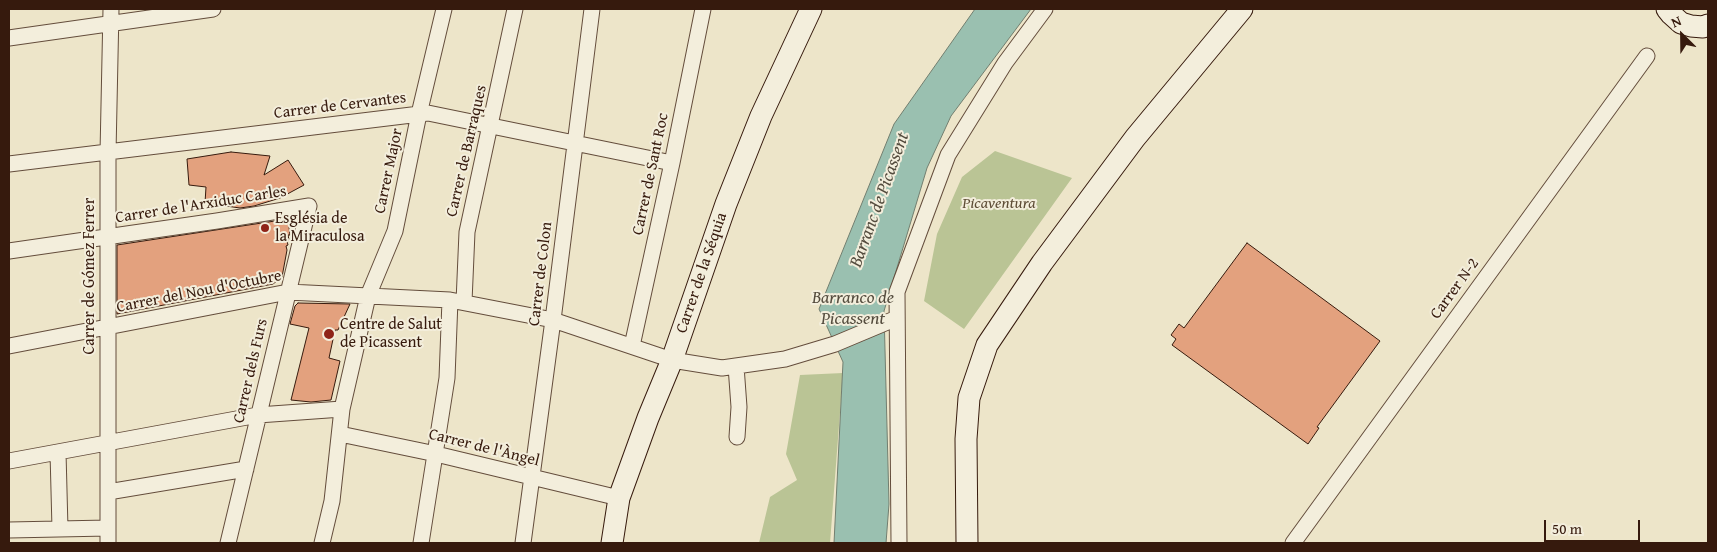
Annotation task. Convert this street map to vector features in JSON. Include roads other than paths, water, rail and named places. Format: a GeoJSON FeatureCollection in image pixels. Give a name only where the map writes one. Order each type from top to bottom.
{"type":"FeatureCollection","features":[{"type":"Feature","properties":{"kind":"street"},"geometry":{"type":"LineString","coordinates":[[9,38],[111,16],[213,9]]}},
{"type":"Feature","properties":{"kind":"street","name":"Carrer Major"},"geometry":{"type":"LineString","coordinates":[[322,543],[332,501],[342,409],[368,296],[395,232],[419,114],[444,9]]}},
{"type":"Feature","properties":{"kind":"street","name":"Carrer de Barraques"},"geometry":{"type":"LineString","coordinates":[[421,543],[436,454],[467,232],[515,9]]}},
{"type":"Feature","properties":{"kind":"street","name":"Carrer de Colon"},"geometry":{"type":"LineString","coordinates":[[523,543],[592,9]]}},
{"type":"Feature","properties":{"kind":"street","name":"Carrer de Sant Roc"},"geometry":{"type":"LineString","coordinates":[[632,346],[703,9]]}},
{"type":"Feature","properties":{"kind":"street","name":"Carrer de la Séquia"},"geometry":{"type":"LineString","coordinates":[[612,543],[619,498],[648,418],[672,360],[739,170],[761,116],[811,9]]}},
{"type":"Feature","properties":{"kind":"street"},"geometry":{"type":"LineString","coordinates":[[899,543],[897,292],[948,155],[1005,63],[1045,9]]}},
{"type":"Feature","properties":{"kind":"street"},"geometry":{"type":"LineString","coordinates":[[967,543],[966,439],[969,398],[987,345],[1042,263],[1135,138],[1242,9]]}},
{"type":"Feature","properties":{"kind":"street"},"geometry":{"type":"LineString","coordinates":[[1668,9],[1681,23],[1703,27],[1708,25]]}},
{"type":"Feature","properties":{"kind":"street","name":"Carrer de Gómez Ferrer"},"geometry":{"type":"LineString","coordinates":[[108,536],[108,153],[111,16]]}},
{"type":"Feature","properties":{"kind":"street","name":"Carrer N-2"},"geometry":{"type":"LineString","coordinates":[[1293,543],[1647,56]]}},
{"type":"Feature","properties":{"kind":"street","name":"Carrer de Cervantes"},"geometry":{"type":"LineString","coordinates":[[9,164],[428,113],[672,163]]}},
{"type":"Feature","properties":{"kind":"street","name":"Carrer de l'Arxiduc Carles"},"geometry":{"type":"LineString","coordinates":[[9,251],[180,227],[309,206]]}},
{"type":"Feature","properties":{"kind":"street","name":"Carrer dels Furs"},"geometry":{"type":"LineString","coordinates":[[228,543],[309,206]]}},
{"type":"Feature","properties":{"kind":"street","name":"Carrer del Nou d'Octubre"},"geometry":{"type":"LineString","coordinates":[[9,346],[288,292],[457,301],[553,320],[672,360],[722,368],[785,359],[835,344],[897,318]]}},
{"type":"Feature","properties":{"kind":"street"},"geometry":{"type":"LineString","coordinates":[[736,366],[737,437]]}},
{"type":"Feature","properties":{"kind":"street"},"geometry":{"type":"LineString","coordinates":[[9,461],[258,415],[342,409]]}},
{"type":"Feature","properties":{"kind":"street","name":"Carrer de l'Àngel"},"geometry":{"type":"LineString","coordinates":[[340,434],[436,454],[619,498]]}},
{"type":"Feature","properties":{"kind":"street"},"geometry":{"type":"LineString","coordinates":[[58,452],[60,529]]}},
{"type":"Feature","properties":{"kind":"street"},"geometry":{"type":"LineString","coordinates":[[108,492],[246,468]]}},
{"type":"Feature","properties":{"kind":"street"},"geometry":{"type":"LineString","coordinates":[[9,530],[60,529],[108,536]]}},
{"type":"Feature","properties":{"kind":"water","name":"Barranco de Picassent"},"geometry":{"type":"Polygon","coordinates":[[[975,9],[1031,9],[951,116],[927,168],[884,311],[889,504],[886,543],[834,543],[843,362],[819,309],[894,124],[975,9]]]}},
{"type":"Feature","properties":{"kind":"place","name":"Església de la Miraculosa"},"geometry":{"type":"Point","coordinates":[265,228]}},
{"type":"Feature","properties":{"kind":"place","name":"Centre de Salut de Picassent"},"geometry":{"type":"Point","coordinates":[329,334]}},
{"type":"Feature","properties":{"kind":"water label","name":"Barranc de Picassent"},"geometry":{"type":"Point","coordinates":[880,200]}},
{"type":"Feature","properties":{"kind":"park label","name":"Picaventura"},"geometry":{"type":"Point","coordinates":[999,204]}}]}
